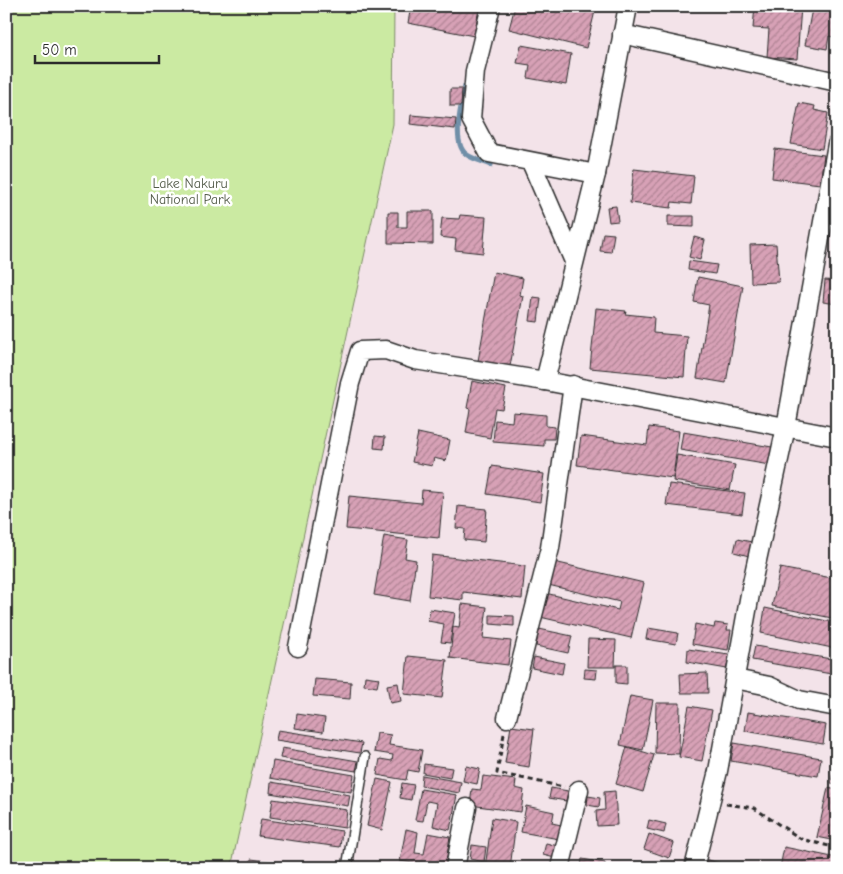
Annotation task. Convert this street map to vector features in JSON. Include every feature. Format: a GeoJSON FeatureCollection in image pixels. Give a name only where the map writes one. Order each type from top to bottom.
{"type":"FeatureCollection","features":[{"type":"Feature","properties":{"kind":"street"},"geometry":{"type":"LineString","coordinates":[[491,6],[475,71],[471,119],[488,153],[596,174]]}},
{"type":"Feature","properties":{"kind":"street"},"geometry":{"type":"LineString","coordinates":[[545,381],[573,259],[596,174],[628,6]]}},
{"type":"Feature","properties":{"kind":"street"},"geometry":{"type":"LineString","coordinates":[[622,34],[837,82]]}},
{"type":"Feature","properties":{"kind":"street"},"geometry":{"type":"LineString","coordinates":[[694,868],[710,802],[752,583],[786,427],[837,144]]}},
{"type":"Feature","properties":{"kind":"street"},"geometry":{"type":"LineString","coordinates":[[531,162],[573,259]]}},
{"type":"Feature","properties":{"kind":"street"},"geometry":{"type":"LineString","coordinates":[[298,647],[350,383],[360,351],[386,350],[415,360],[573,385],[837,437]]}},
{"type":"Feature","properties":{"kind":"street"},"geometry":{"type":"LineString","coordinates":[[507,718],[550,548],[573,385]]}},
{"type":"Feature","properties":{"kind":"street"},"geometry":{"type":"LineString","coordinates":[[734,679],[768,686],[800,700],[837,707]]}},
{"type":"Feature","properties":{"kind":"street"},"geometry":{"type":"LineString","coordinates":[[560,868],[579,790]]}},
{"type":"Feature","properties":{"kind":"street"},"geometry":{"type":"LineString","coordinates":[[455,868],[467,808]]}},
{"type":"Feature","properties":{"kind":"lane"},"geometry":{"type":"LineString","coordinates":[[347,868],[365,757]]}},
{"type":"Feature","properties":{"kind":"path"},"geometry":{"type":"LineString","coordinates":[[507,718],[497,773],[579,790]]}},
{"type":"Feature","properties":{"kind":"path"},"geometry":{"type":"LineString","coordinates":[[710,802],[754,808],[801,839],[837,848]]}},
{"type":"Feature","properties":{"kind":"green space","name":"Lake Nakuru National Park"},"geometry":{"type":"Polygon","coordinates":[[[6,6],[394,6],[393,124],[231,868],[6,868],[6,6]]]}},
{"type":"Feature","properties":{"kind":"building"},"geometry":{"type":"Polygon","coordinates":[[[411,6],[463,6],[479,9],[474,36],[408,23],[411,6]]]}},
{"type":"Feature","properties":{"kind":"building"},"geometry":{"type":"Polygon","coordinates":[[[515,6],[596,7],[586,48],[509,29],[515,6]]]}},
{"type":"Feature","properties":{"kind":"building"},"geometry":{"type":"Polygon","coordinates":[[[755,6],[801,7],[797,59],[767,57],[769,29],[753,28],[755,6]]]}},
{"type":"Feature","properties":{"kind":"building"},"geometry":{"type":"Polygon","coordinates":[[[812,9],[837,14],[837,38],[829,36],[827,49],[805,45],[812,9]]]}},
{"type":"Feature","properties":{"kind":"building"},"geometry":{"type":"Polygon","coordinates":[[[521,45],[571,54],[566,85],[528,78],[530,65],[517,63],[521,45]]]}},
{"type":"Feature","properties":{"kind":"building"},"geometry":{"type":"Polygon","coordinates":[[[450,89],[462,89],[461,106],[450,106],[450,89]]]}},
{"type":"Feature","properties":{"kind":"building"},"geometry":{"type":"Polygon","coordinates":[[[799,103],[815,106],[814,110],[828,113],[822,149],[791,144],[799,103]]]}},
{"type":"Feature","properties":{"kind":"building"},"geometry":{"type":"Polygon","coordinates":[[[411,115],[456,119],[455,129],[410,124],[411,115]]]}},
{"type":"Feature","properties":{"kind":"building"},"geometry":{"type":"Polygon","coordinates":[[[775,149],[824,155],[820,184],[772,178],[775,149]]]}},
{"type":"Feature","properties":{"kind":"building"},"geometry":{"type":"Polygon","coordinates":[[[634,169],[694,176],[691,204],[672,202],[671,208],[630,203],[634,169]]]}},
{"type":"Feature","properties":{"kind":"building"},"geometry":{"type":"Polygon","coordinates":[[[616,206],[618,221],[609,222],[607,207],[616,206]]]}},
{"type":"Feature","properties":{"kind":"building"},"geometry":{"type":"Polygon","coordinates":[[[407,211],[433,211],[433,244],[388,243],[388,212],[398,212],[398,227],[407,227],[407,211]]]}},
{"type":"Feature","properties":{"kind":"building"},"geometry":{"type":"Polygon","coordinates":[[[460,215],[486,217],[483,253],[455,250],[456,239],[440,237],[442,218],[459,219],[460,215]]]}},
{"type":"Feature","properties":{"kind":"building"},"geometry":{"type":"Polygon","coordinates":[[[668,216],[694,216],[694,227],[668,226],[668,216]]]}},
{"type":"Feature","properties":{"kind":"building"},"geometry":{"type":"Polygon","coordinates":[[[603,233],[614,234],[611,252],[600,251],[603,233]]]}},
{"type":"Feature","properties":{"kind":"building"},"geometry":{"type":"Polygon","coordinates":[[[694,237],[705,240],[700,260],[689,257],[694,237]]]}},
{"type":"Feature","properties":{"kind":"building"},"geometry":{"type":"Polygon","coordinates":[[[776,244],[779,282],[751,283],[750,245],[776,244]]]}},
{"type":"Feature","properties":{"kind":"building"},"geometry":{"type":"Polygon","coordinates":[[[689,261],[717,265],[715,274],[688,270],[689,261]]]}},
{"type":"Feature","properties":{"kind":"building"},"geometry":{"type":"Polygon","coordinates":[[[494,272],[523,278],[520,295],[523,296],[510,366],[478,361],[494,272]]]}},
{"type":"Feature","properties":{"kind":"building"},"geometry":{"type":"Polygon","coordinates":[[[698,277],[743,286],[726,383],[697,378],[709,305],[694,302],[698,277]]]}},
{"type":"Feature","properties":{"kind":"building"},"geometry":{"type":"Polygon","coordinates":[[[825,280],[837,281],[837,304],[823,302],[825,280]]]}},
{"type":"Feature","properties":{"kind":"building"},"geometry":{"type":"Polygon","coordinates":[[[533,297],[541,298],[538,322],[530,321],[533,297]]]}},
{"type":"Feature","properties":{"kind":"building"},"geometry":{"type":"Polygon","coordinates":[[[596,308],[626,311],[625,314],[654,317],[653,333],[687,336],[684,377],[590,368],[596,308]]]}},
{"type":"Feature","properties":{"kind":"building"},"geometry":{"type":"Polygon","coordinates":[[[472,381],[506,388],[502,409],[495,408],[490,438],[466,433],[470,409],[467,408],[472,381]]]}},
{"type":"Feature","properties":{"kind":"building"},"geometry":{"type":"Polygon","coordinates":[[[513,412],[546,415],[546,426],[555,427],[554,439],[544,439],[544,446],[493,442],[495,420],[512,422],[513,412]]]}},
{"type":"Feature","properties":{"kind":"building"},"geometry":{"type":"Polygon","coordinates":[[[649,427],[679,431],[673,478],[577,465],[581,436],[647,445],[649,427]]]}},
{"type":"Feature","properties":{"kind":"building"},"geometry":{"type":"Polygon","coordinates":[[[683,432],[772,447],[770,465],[680,450],[683,432]]]}},
{"type":"Feature","properties":{"kind":"building"},"geometry":{"type":"Polygon","coordinates":[[[418,433],[450,440],[446,461],[434,458],[432,466],[412,462],[418,433]]]}},
{"type":"Feature","properties":{"kind":"building"},"geometry":{"type":"Polygon","coordinates":[[[375,436],[385,437],[384,449],[374,448],[375,436]]]}},
{"type":"Feature","properties":{"kind":"building"},"geometry":{"type":"Polygon","coordinates":[[[677,455],[735,465],[730,490],[673,481],[677,455]]]}},
{"type":"Feature","properties":{"kind":"building"},"geometry":{"type":"Polygon","coordinates":[[[492,466],[544,474],[540,502],[487,494],[492,466]]]}},
{"type":"Feature","properties":{"kind":"building"},"geometry":{"type":"Polygon","coordinates":[[[669,484],[745,493],[742,514],[666,505],[669,484]]]}},
{"type":"Feature","properties":{"kind":"building"},"geometry":{"type":"Polygon","coordinates":[[[422,490],[443,492],[439,538],[346,529],[349,496],[421,503],[422,490]]]}},
{"type":"Feature","properties":{"kind":"building"},"geometry":{"type":"Polygon","coordinates":[[[458,506],[487,509],[484,542],[464,540],[465,529],[456,528],[458,506]]]}},
{"type":"Feature","properties":{"kind":"building"},"geometry":{"type":"Polygon","coordinates":[[[384,536],[408,540],[405,558],[416,560],[410,601],[374,595],[384,536]]]}},
{"type":"Feature","properties":{"kind":"building"},"geometry":{"type":"Polygon","coordinates":[[[737,539],[752,542],[749,556],[734,552],[737,539]]]}},
{"type":"Feature","properties":{"kind":"building"},"geometry":{"type":"Polygon","coordinates":[[[432,555],[525,566],[522,599],[463,592],[463,600],[428,596],[432,555]]]}},
{"type":"Feature","properties":{"kind":"building"},"geometry":{"type":"Polygon","coordinates":[[[550,561],[644,583],[631,638],[540,617],[545,593],[618,610],[620,602],[544,584],[550,561]]]}},
{"type":"Feature","properties":{"kind":"building"},"geometry":{"type":"Polygon","coordinates":[[[780,568],[837,579],[837,619],[772,606],[780,568]]]}},
{"type":"Feature","properties":{"kind":"building"},"geometry":{"type":"Polygon","coordinates":[[[462,604],[487,607],[483,638],[511,641],[508,665],[450,658],[453,627],[459,628],[462,604]]]}},
{"type":"Feature","properties":{"kind":"building"},"geometry":{"type":"Polygon","coordinates":[[[765,608],[837,623],[837,649],[761,633],[765,608]]]}},
{"type":"Feature","properties":{"kind":"building"},"geometry":{"type":"Polygon","coordinates":[[[430,609],[455,613],[450,643],[441,642],[444,624],[428,621],[430,609]]]}},
{"type":"Feature","properties":{"kind":"building"},"geometry":{"type":"Polygon","coordinates":[[[490,615],[514,616],[514,626],[490,624],[490,615]]]}},
{"type":"Feature","properties":{"kind":"building"},"geometry":{"type":"Polygon","coordinates":[[[715,623],[728,625],[727,630],[731,630],[728,650],[692,644],[695,624],[714,628],[715,623]]]}},
{"type":"Feature","properties":{"kind":"building"},"geometry":{"type":"Polygon","coordinates":[[[648,628],[678,633],[676,644],[646,639],[648,628]]]}},
{"type":"Feature","properties":{"kind":"building"},"geometry":{"type":"Polygon","coordinates":[[[539,629],[572,636],[568,653],[536,646],[539,629]]]}},
{"type":"Feature","properties":{"kind":"building"},"geometry":{"type":"Polygon","coordinates":[[[588,639],[616,640],[615,667],[587,667],[588,639]]]}},
{"type":"Feature","properties":{"kind":"building"},"geometry":{"type":"Polygon","coordinates":[[[755,646],[837,660],[837,675],[752,660],[755,646]]]}},
{"type":"Feature","properties":{"kind":"building"},"geometry":{"type":"Polygon","coordinates":[[[688,649],[729,655],[727,669],[687,662],[688,649]]]}},
{"type":"Feature","properties":{"kind":"building"},"geometry":{"type":"Polygon","coordinates":[[[408,656],[447,660],[442,698],[404,694],[408,656]]]}},
{"type":"Feature","properties":{"kind":"building"},"geometry":{"type":"Polygon","coordinates":[[[534,657],[564,663],[562,674],[532,668],[534,657]]]}},
{"type":"Feature","properties":{"kind":"building"},"geometry":{"type":"Polygon","coordinates":[[[616,665],[627,665],[627,684],[616,683],[616,665]]]}},
{"type":"Feature","properties":{"kind":"building"},"geometry":{"type":"Polygon","coordinates":[[[585,669],[597,670],[596,679],[584,678],[585,669]]]}},
{"type":"Feature","properties":{"kind":"building"},"geometry":{"type":"Polygon","coordinates":[[[707,673],[708,693],[681,693],[680,674],[707,673]]]}},
{"type":"Feature","properties":{"kind":"building"},"geometry":{"type":"Polygon","coordinates":[[[365,676],[379,678],[377,687],[364,685],[365,676]]]}},
{"type":"Feature","properties":{"kind":"building"},"geometry":{"type":"Polygon","coordinates":[[[315,679],[351,682],[350,699],[313,696],[315,679]]]}},
{"type":"Feature","properties":{"kind":"building"},"geometry":{"type":"Polygon","coordinates":[[[398,683],[401,701],[390,703],[387,685],[398,683]]]}},
{"type":"Feature","properties":{"kind":"building"},"geometry":{"type":"Polygon","coordinates":[[[630,696],[653,700],[643,750],[620,745],[630,696]]]}},
{"type":"Feature","properties":{"kind":"building"},"geometry":{"type":"Polygon","coordinates":[[[656,703],[680,703],[679,754],[655,753],[656,703]]]}},
{"type":"Feature","properties":{"kind":"building"},"geometry":{"type":"Polygon","coordinates":[[[689,706],[712,710],[702,761],[679,757],[689,706]]]}},
{"type":"Feature","properties":{"kind":"building"},"geometry":{"type":"Polygon","coordinates":[[[748,712],[826,725],[823,744],[745,731],[748,712]]]}},
{"type":"Feature","properties":{"kind":"building"},"geometry":{"type":"Polygon","coordinates":[[[297,714],[325,718],[323,732],[295,728],[297,714]]]}},
{"type":"Feature","properties":{"kind":"building"},"geometry":{"type":"Polygon","coordinates":[[[511,726],[534,729],[529,767],[505,763],[511,726]]]}},
{"type":"Feature","properties":{"kind":"building"},"geometry":{"type":"Polygon","coordinates":[[[278,730],[362,743],[360,753],[276,740],[278,730]]]}},
{"type":"Feature","properties":{"kind":"building"},"geometry":{"type":"Polygon","coordinates":[[[377,733],[391,735],[389,745],[422,750],[418,772],[408,770],[406,780],[377,775],[380,759],[392,761],[393,755],[374,752],[377,733]]]}},
{"type":"Feature","properties":{"kind":"building"},"geometry":{"type":"Polygon","coordinates":[[[734,743],[821,758],[818,776],[731,761],[734,743]]]}},
{"type":"Feature","properties":{"kind":"building"},"geometry":{"type":"Polygon","coordinates":[[[627,747],[654,755],[643,792],[616,784],[627,747]]]}},
{"type":"Feature","properties":{"kind":"building"},"geometry":{"type":"Polygon","coordinates":[[[282,748],[358,761],[356,771],[280,758],[282,748]]]}},
{"type":"Feature","properties":{"kind":"building"},"geometry":{"type":"Polygon","coordinates":[[[837,748],[837,784],[831,783],[837,748]]]}},
{"type":"Feature","properties":{"kind":"building"},"geometry":{"type":"Polygon","coordinates":[[[273,761],[354,775],[351,792],[270,778],[273,761]]]}},
{"type":"Feature","properties":{"kind":"building"},"geometry":{"type":"Polygon","coordinates":[[[424,764],[452,768],[450,778],[423,773],[424,764]]]}},
{"type":"Feature","properties":{"kind":"building"},"geometry":{"type":"Polygon","coordinates":[[[466,766],[480,769],[477,784],[463,781],[466,766]]]}},
{"type":"Feature","properties":{"kind":"building"},"geometry":{"type":"Polygon","coordinates":[[[422,775],[461,782],[459,793],[421,786],[422,775]]]}},
{"type":"Feature","properties":{"kind":"building"},"geometry":{"type":"Polygon","coordinates":[[[483,776],[516,780],[515,788],[524,790],[521,812],[470,805],[472,789],[481,790],[483,776]]]}},
{"type":"Feature","properties":{"kind":"building"},"geometry":{"type":"Polygon","coordinates":[[[377,779],[392,782],[382,830],[367,826],[377,779]]]}},
{"type":"Feature","properties":{"kind":"building"},"geometry":{"type":"Polygon","coordinates":[[[271,782],[350,795],[348,806],[270,793],[271,782]]]}},
{"type":"Feature","properties":{"kind":"building"},"geometry":{"type":"Polygon","coordinates":[[[402,783],[414,785],[411,800],[400,798],[402,783]]]}},
{"type":"Feature","properties":{"kind":"building"},"geometry":{"type":"Polygon","coordinates":[[[551,788],[568,791],[566,801],[549,798],[551,788]]]}},
{"type":"Feature","properties":{"kind":"building"},"geometry":{"type":"Polygon","coordinates":[[[828,788],[837,790],[837,841],[817,837],[828,788]]]}},
{"type":"Feature","properties":{"kind":"building"},"geometry":{"type":"Polygon","coordinates":[[[421,789],[457,795],[450,830],[433,826],[437,803],[427,801],[423,821],[415,820],[421,789]]]}},
{"type":"Feature","properties":{"kind":"building"},"geometry":{"type":"Polygon","coordinates":[[[615,791],[617,825],[597,826],[596,811],[605,810],[604,792],[615,791]]]}},
{"type":"Feature","properties":{"kind":"building"},"geometry":{"type":"Polygon","coordinates":[[[588,796],[600,798],[599,807],[587,805],[588,796]]]}},
{"type":"Feature","properties":{"kind":"building"},"geometry":{"type":"Polygon","coordinates":[[[273,799],[347,810],[345,828],[270,817],[273,799]]]}},
{"type":"Feature","properties":{"kind":"building"},"geometry":{"type":"Polygon","coordinates":[[[526,806],[554,812],[552,823],[561,825],[559,839],[521,832],[526,806]]]}},
{"type":"Feature","properties":{"kind":"building"},"geometry":{"type":"Polygon","coordinates":[[[492,818],[516,822],[510,868],[485,868],[492,818]]]}},
{"type":"Feature","properties":{"kind":"building"},"geometry":{"type":"Polygon","coordinates":[[[261,819],[342,831],[340,847],[258,836],[261,819]]]}},
{"type":"Feature","properties":{"kind":"building"},"geometry":{"type":"Polygon","coordinates":[[[649,820],[666,824],[664,833],[647,829],[649,820]]]}},
{"type":"Feature","properties":{"kind":"building"},"geometry":{"type":"Polygon","coordinates":[[[406,829],[418,832],[415,853],[424,854],[428,833],[450,837],[445,868],[400,861],[406,829]]]}},
{"type":"Feature","properties":{"kind":"building"},"geometry":{"type":"Polygon","coordinates":[[[649,834],[674,843],[669,858],[644,849],[649,834]]]}},
{"type":"Feature","properties":{"kind":"building"},"geometry":{"type":"Polygon","coordinates":[[[546,843],[558,846],[555,858],[543,855],[546,843]]]}},
{"type":"Feature","properties":{"kind":"building"},"geometry":{"type":"Polygon","coordinates":[[[472,845],[486,847],[484,862],[470,859],[472,845]]]}},
{"type":"Feature","properties":{"kind":"building"},"geometry":{"type":"Polygon","coordinates":[[[784,847],[837,858],[837,868],[780,868],[784,847]]]}},
{"type":"Feature","properties":{"kind":"building"},"geometry":{"type":"Polygon","coordinates":[[[251,859],[319,868],[250,868],[251,859]]]}},
{"type":"Feature","properties":{"kind":"building"},"geometry":{"type":"Polygon","coordinates":[[[582,859],[605,863],[605,868],[581,868],[582,859]]]}},
{"type":"Feature","properties":{"kind":"building"},"geometry":{"type":"Polygon","coordinates":[[[704,859],[738,868],[702,868],[704,859]]]}},
{"type":"Feature","properties":{"kind":"building"},"geometry":{"type":"Polygon","coordinates":[[[465,864],[480,864],[480,868],[464,868],[465,864]]]}},
{"type":"Feature","properties":{"kind":"waterway"},"geometry":{"type":"LineString","coordinates":[[475,33],[481,6]]}},
{"type":"Feature","properties":{"kind":"waterway"},"geometry":{"type":"LineString","coordinates":[[465,86],[460,111],[459,141],[466,154],[491,165]]}}]}
